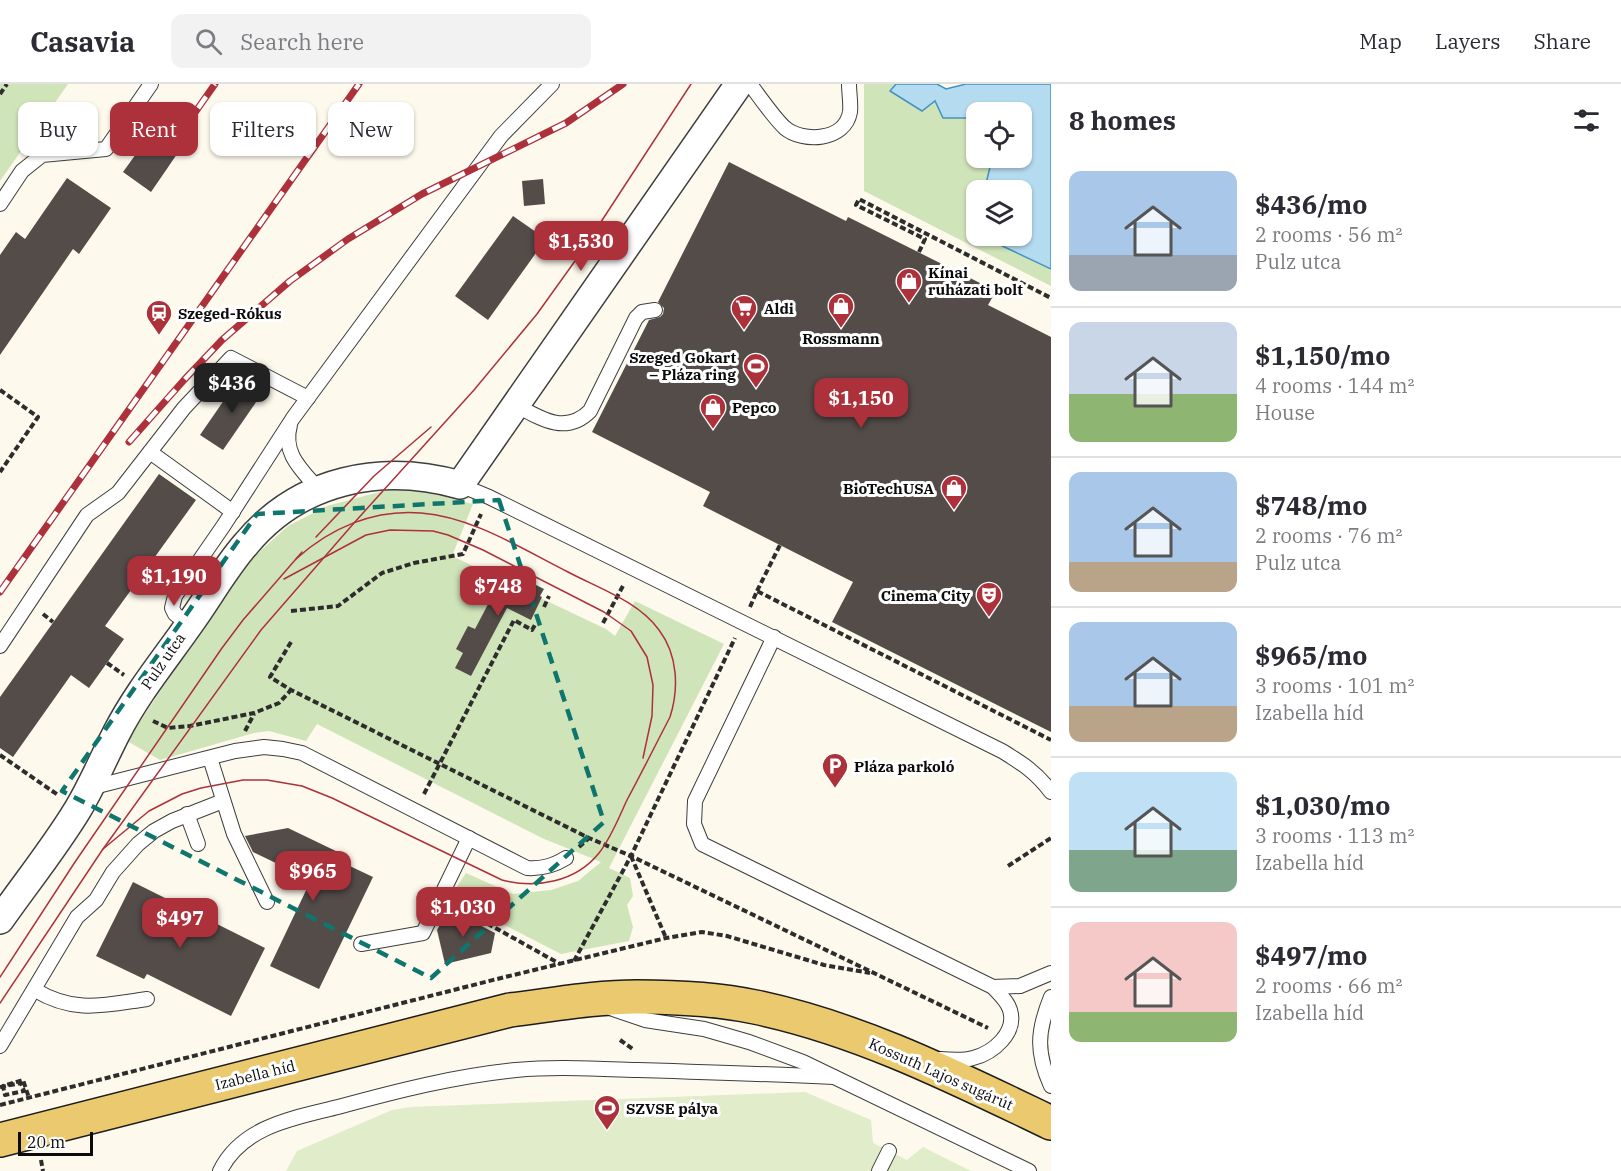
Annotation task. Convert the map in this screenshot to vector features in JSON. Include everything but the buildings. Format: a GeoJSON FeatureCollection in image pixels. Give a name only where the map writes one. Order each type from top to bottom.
{"type":"FeatureCollection","features":[{"type":"Feature","properties":{"kind":"main road","name":"Kossuth Lajos sugárút"},"geometry":{"type":"LineString","coordinates":[[510,1010],[588,1000],[636,997],[683,998],[753,1006],[827,1026],[913,1058],[1051,1123]]}},
{"type":"Feature","properties":{"kind":"main road","name":"Izabella híd"},"geometry":{"type":"LineString","coordinates":[[0,1140],[510,1010]]}},
{"type":"Feature","properties":{"kind":"street"},"geometry":{"type":"LineString","coordinates":[[460,485],[739,84]]}},
{"type":"Feature","properties":{"kind":"street","name":"Pulz utca"},"geometry":{"type":"LineString","coordinates":[[0,920],[84,798],[131,707],[252,537],[280,513],[320,490],[349,480],[392,475],[429,477],[460,485]]}},
{"type":"Feature","properties":{"kind":"lane"},"geometry":{"type":"LineString","coordinates":[[0,204],[22,171],[42,155],[106,149],[151,84]]}},
{"type":"Feature","properties":{"kind":"lane"},"geometry":{"type":"LineString","coordinates":[[189,625],[175,614],[172,601],[233,512],[292,418],[501,136],[552,84]]}},
{"type":"Feature","properties":{"kind":"lane"},"geometry":{"type":"LineString","coordinates":[[750,84],[785,128],[805,137],[830,135],[843,126],[850,113],[849,84]]}},
{"type":"Feature","properties":{"kind":"lane"},"geometry":{"type":"LineString","coordinates":[[516,405],[540,419],[556,423],[581,420],[590,411],[636,318],[642,312],[655,309]]}},
{"type":"Feature","properties":{"kind":"lane"},"geometry":{"type":"LineString","coordinates":[[0,646],[87,515],[118,493],[184,408],[231,358],[308,398]]}},
{"type":"Feature","properties":{"kind":"lane"},"geometry":{"type":"LineString","coordinates":[[292,418],[288,437],[291,455],[320,490]]}},
{"type":"Feature","properties":{"kind":"lane"},"geometry":{"type":"LineString","coordinates":[[150,452],[233,512]]}},
{"type":"Feature","properties":{"kind":"lane"},"geometry":{"type":"LineString","coordinates":[[460,485],[489,497],[1002,751],[1031,769],[1051,792]]}},
{"type":"Feature","properties":{"kind":"lane"},"geometry":{"type":"LineString","coordinates":[[774,637],[695,801],[694,824],[702,844],[993,987],[1009,1008],[1011,1015],[1006,1036],[988,1052],[973,1059],[913,1058]]}},
{"type":"Feature","properties":{"kind":"lane"},"geometry":{"type":"LineString","coordinates":[[84,798],[235,751],[264,747],[283,748],[302,753],[527,868],[541,869],[555,865],[566,858]]}},
{"type":"Feature","properties":{"kind":"lane"},"geometry":{"type":"LineString","coordinates":[[210,758],[234,834],[267,902]]}},
{"type":"Feature","properties":{"kind":"lane"},"geometry":{"type":"LineString","coordinates":[[0,1046],[77,917],[96,900],[126,857],[154,831],[187,814],[223,801]]}},
{"type":"Feature","properties":{"kind":"lane"},"geometry":{"type":"LineString","coordinates":[[187,814],[198,844]]}},
{"type":"Feature","properties":{"kind":"lane"},"geometry":{"type":"LineString","coordinates":[[361,944],[423,933],[469,838]]}},
{"type":"Feature","properties":{"kind":"lane"},"geometry":{"type":"LineString","coordinates":[[993,987],[1020,986],[1051,973]]}},
{"type":"Feature","properties":{"kind":"lane"},"geometry":{"type":"LineString","coordinates":[[35,990],[53,1001],[88,1007],[147,999]]}},
{"type":"Feature","properties":{"kind":"lane"},"geometry":{"type":"LineString","coordinates":[[1051,997],[1040,1031],[1039,1051],[1042,1068],[1051,1086]]}},
{"type":"Feature","properties":{"kind":"lane"},"geometry":{"type":"LineString","coordinates":[[588,1000],[645,1020],[704,1029],[749,1042],[803,1062],[1029,1171]]}},
{"type":"Feature","properties":{"kind":"lane"},"geometry":{"type":"LineString","coordinates":[[220,1171],[235,1148],[259,1130],[430,1083],[473,1075],[558,1067],[834,1077]]}},
{"type":"Feature","properties":{"kind":"lane"},"geometry":{"type":"LineString","coordinates":[[879,1171],[889,1151]]}},
{"type":"Feature","properties":{"kind":"path"},"geometry":{"type":"LineString","coordinates":[[0,94],[7,84]]}},
{"type":"Feature","properties":{"kind":"path"},"geometry":{"type":"LineString","coordinates":[[918,252],[925,239],[856,205],[859,200],[1051,298]]}},
{"type":"Feature","properties":{"kind":"path"},"geometry":{"type":"LineString","coordinates":[[0,390],[38,417],[0,472]]}},
{"type":"Feature","properties":{"kind":"path"},"geometry":{"type":"LineString","coordinates":[[291,610],[338,606],[382,573],[414,563],[463,554],[489,497]]}},
{"type":"Feature","properties":{"kind":"path"},"geometry":{"type":"LineString","coordinates":[[471,510],[482,513]]}},
{"type":"Feature","properties":{"kind":"path"},"geometry":{"type":"LineString","coordinates":[[574,961],[631,856],[780,545]]}},
{"type":"Feature","properties":{"kind":"path"},"geometry":{"type":"LineString","coordinates":[[603,623],[633,568]]}},
{"type":"Feature","properties":{"kind":"path"},"geometry":{"type":"LineString","coordinates":[[757,591],[1051,740]]}},
{"type":"Feature","properties":{"kind":"path"},"geometry":{"type":"LineString","coordinates":[[543,607],[549,596]]}},
{"type":"Feature","properties":{"kind":"path"},"geometry":{"type":"LineString","coordinates":[[415,811],[514,620],[532,630],[536,623]]}},
{"type":"Feature","properties":{"kind":"path"},"geometry":{"type":"LineString","coordinates":[[291,642],[270,677],[291,690],[590,838],[1006,1036]]}},
{"type":"Feature","properties":{"kind":"path"},"geometry":{"type":"LineString","coordinates":[[107,663],[128,678],[116,697],[156,723],[168,728],[190,726],[254,713],[279,703],[291,690]]}},
{"type":"Feature","properties":{"kind":"path"},"geometry":{"type":"LineString","coordinates":[[0,755],[84,798]]}},
{"type":"Feature","properties":{"kind":"path"},"geometry":{"type":"LineString","coordinates":[[1008,866],[1051,838]]}},
{"type":"Feature","properties":{"kind":"path"},"geometry":{"type":"LineString","coordinates":[[631,856],[666,938]]}},
{"type":"Feature","properties":{"kind":"path"},"geometry":{"type":"LineString","coordinates":[[441,898],[560,964]]}},
{"type":"Feature","properties":{"kind":"path"},"geometry":{"type":"LineString","coordinates":[[0,1105],[497,979],[666,938],[702,932],[727,936],[824,965],[876,974]]}},
{"type":"Feature","properties":{"kind":"path"},"geometry":{"type":"LineString","coordinates":[[0,1087],[5,1087],[21,1083],[24,1091],[5,1095],[3,1086],[23,1080],[29,1098]]}},
{"type":"Feature","properties":{"kind":"path"},"geometry":{"type":"LineString","coordinates":[[41,1160],[43,1171]]}},
{"type":"Feature","properties":{"kind":"highlighted area"},"geometry":{"type":"Polygon","coordinates":[[[499,500],[604,822],[431,978],[62,791],[257,514],[499,500]]]}},
{"type":"Feature","properties":{"kind":"green space"},"geometry":{"type":"Polygon","coordinates":[[[0,84],[68,84],[55,102],[18,102],[18,155],[0,181],[0,84]]]}},
{"type":"Feature","properties":{"kind":"green space"},"geometry":{"type":"Polygon","coordinates":[[[864,84],[896,84],[891,91],[935,101],[944,118],[966,118],[966,168],[990,168],[987,180],[966,180],[966,243],[864,191],[864,84]]]}},
{"type":"Feature","properties":{"kind":"green space"},"geometry":{"type":"Polygon","coordinates":[[[972,246],[1002,246],[1051,269],[1051,286],[972,246]]]}},
{"type":"Feature","properties":{"kind":"green space"},"geometry":{"type":"Polygon","coordinates":[[[387,490],[417,490],[473,504],[452,556],[606,629],[615,636],[635,601],[724,644],[609,868],[630,878],[633,896],[627,905],[633,927],[629,941],[561,954],[450,897],[466,873],[513,894],[551,890],[578,881],[601,862],[542,838],[317,724],[306,741],[269,731],[254,733],[160,760],[127,741],[245,565],[288,526],[327,506],[387,490]]]}},
{"type":"Feature","properties":{"kind":"green space","name":"SZVSE pálya"},"geometry":{"type":"Polygon","coordinates":[[[805,1092],[871,1120],[873,1143],[907,1160],[923,1147],[971,1171],[286,1171],[297,1151],[392,1110],[411,1107],[805,1092]]]}},
{"type":"Feature","properties":{"kind":"water"},"geometry":{"type":"Polygon","coordinates":[[[896,84],[937,84],[946,89],[966,84],[1051,84],[1051,269],[1002,246],[1032,246],[1032,180],[987,180],[990,168],[1032,168],[1032,102],[966,102],[966,118],[943,118],[935,101],[922,111],[890,91],[896,84]]]}},
{"type":"Feature","properties":{"kind":"tram line"},"geometry":{"type":"LineString","coordinates":[[0,1003],[103,849],[261,630],[474,390],[537,314],[580,254],[691,84]]}},
{"type":"Feature","properties":{"kind":"tram line"},"geometry":{"type":"LineString","coordinates":[[316,537],[374,476],[431,427]]}},
{"type":"Feature","properties":{"kind":"tram line"},"geometry":{"type":"LineString","coordinates":[[103,849],[149,811],[182,794],[243,780],[267,780],[302,786],[332,798],[502,880],[515,883],[542,883],[567,877],[590,863],[603,847],[670,717],[673,706],[675,695],[673,661],[665,640],[650,620],[617,596],[497,535],[440,516],[404,513],[370,518],[323,538],[296,559]]}},
{"type":"Feature","properties":{"kind":"tram line"},"geometry":{"type":"LineString","coordinates":[[284,579],[366,535],[390,530],[433,531],[483,550],[604,612],[631,631],[647,657],[653,685],[652,716],[643,758]]}},
{"type":"Feature","properties":{"kind":"tram line"},"geometry":{"type":"LineString","coordinates":[[0,977],[75,862],[222,648],[302,552]]}},
{"type":"Feature","properties":{"kind":"railway"},"geometry":{"type":"LineString","coordinates":[[198,108],[215,84]]}},
{"type":"Feature","properties":{"kind":"railway"},"geometry":{"type":"LineString","coordinates":[[0,592],[359,84]]}},
{"type":"Feature","properties":{"kind":"railway"},"geometry":{"type":"LineString","coordinates":[[129,442],[222,340],[290,281],[348,239],[422,194],[566,123],[623,84]]}},
{"type":"Feature","properties":{"kind":"place","name":"Kínai ruházati bolt"},"geometry":{"type":"Point","coordinates":[909,304]}},
{"type":"Feature","properties":{"kind":"place","name":"Rossmann"},"geometry":{"type":"Point","coordinates":[841,329]}},
{"type":"Feature","properties":{"kind":"place","name":"Aldi"},"geometry":{"type":"Point","coordinates":[744,331]}},
{"type":"Feature","properties":{"kind":"place","name":"Szeged-Rókus"},"geometry":{"type":"Point","coordinates":[159,336]}},
{"type":"Feature","properties":{"kind":"place","name":"Szeged Gokart – Pláza ring"},"geometry":{"type":"Point","coordinates":[756,389]}},
{"type":"Feature","properties":{"kind":"place","name":"Pepco"},"geometry":{"type":"Point","coordinates":[713,430]}},
{"type":"Feature","properties":{"kind":"place","name":"BioTechUSA"},"geometry":{"type":"Point","coordinates":[954,511]}},
{"type":"Feature","properties":{"kind":"place","name":"Cinema City"},"geometry":{"type":"Point","coordinates":[989,618]}},
{"type":"Feature","properties":{"kind":"place","name":"Pláza parkoló"},"geometry":{"type":"Point","coordinates":[835,789]}},
{"type":"Feature","properties":{"kind":"place","name":"SZVSE pálya"},"geometry":{"type":"Point","coordinates":[607,1131]}}]}
